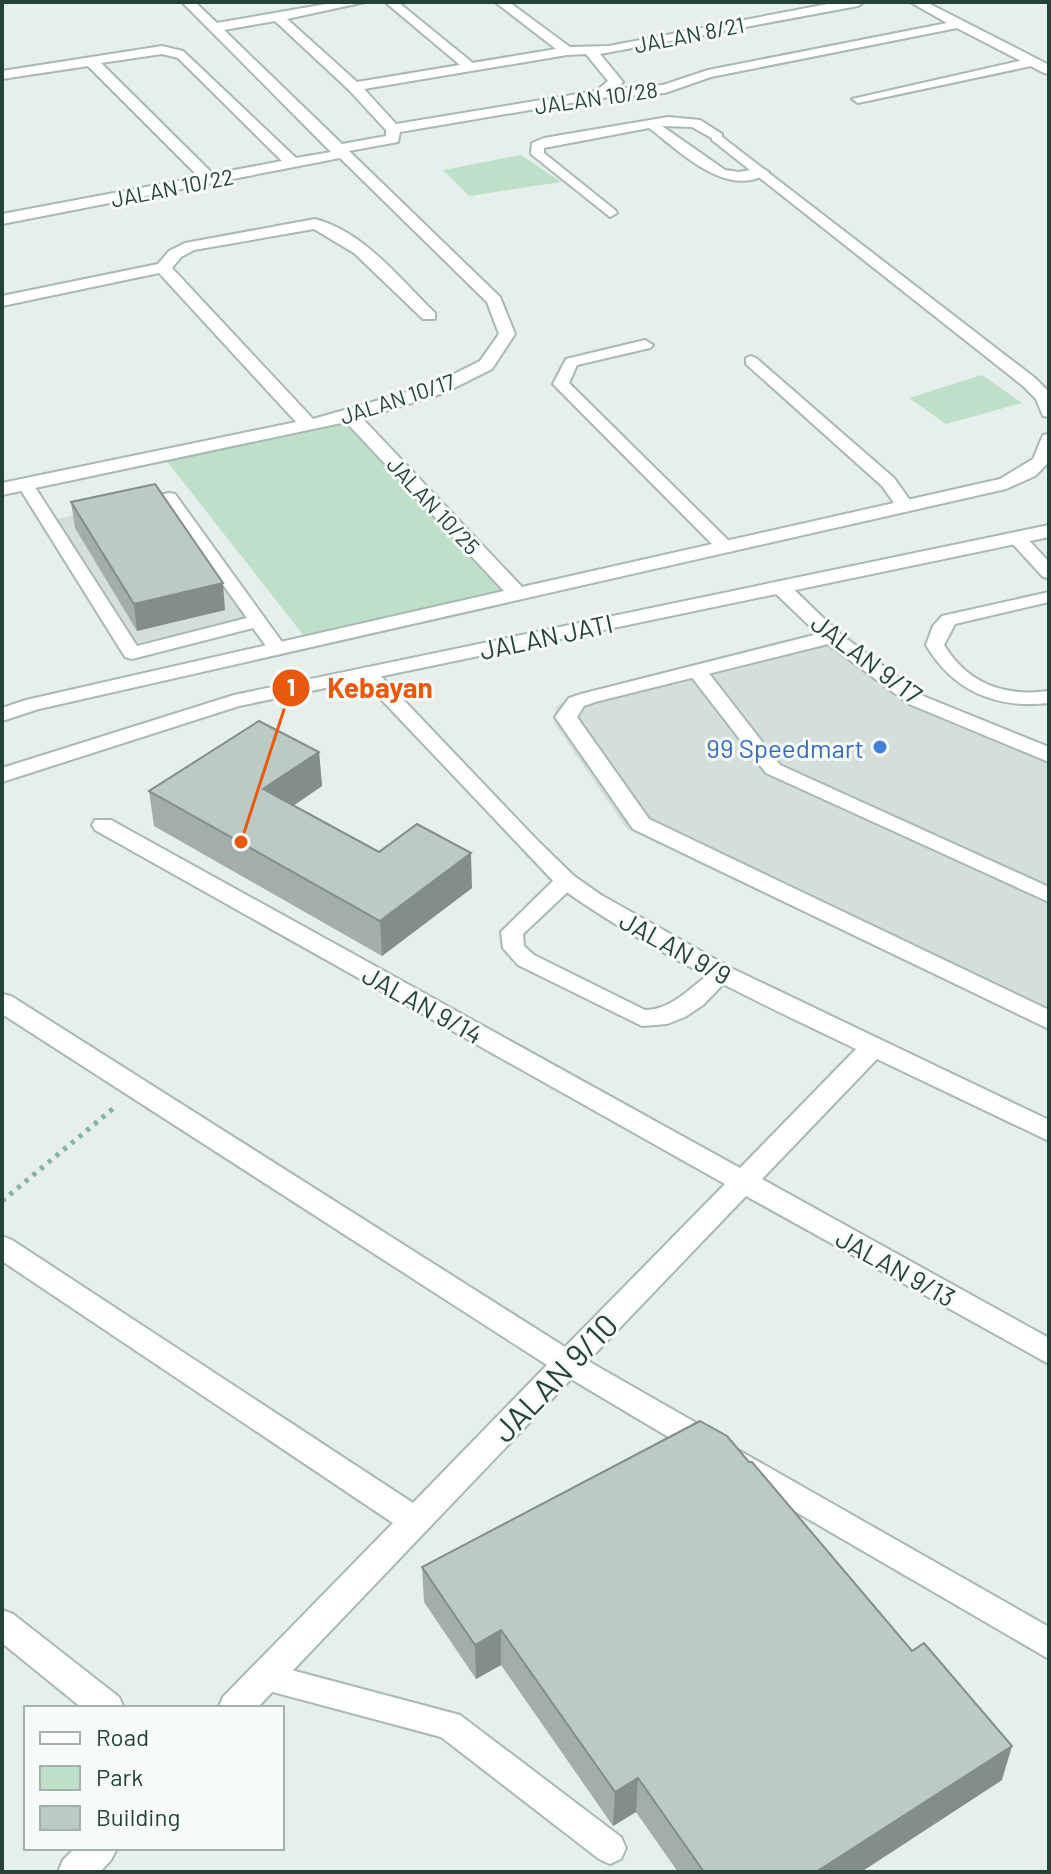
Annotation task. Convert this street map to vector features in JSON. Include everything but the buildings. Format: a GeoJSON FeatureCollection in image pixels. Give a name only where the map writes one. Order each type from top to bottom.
{"type":"FeatureCollection","features":[{"type":"Feature","properties":{"kind":"street","name":"JALAN 10/17"},"geometry":{"type":"LineString","coordinates":[[2,489],[350,416],[438,389],[486,365],[507,334],[494,300],[188,2]]}},
{"type":"Feature","properties":{"kind":"street"},"geometry":{"type":"LineString","coordinates":[[213,28],[359,2]]}},
{"type":"Feature","properties":{"kind":"street"},"geometry":{"type":"LineString","coordinates":[[501,2],[567,51]]}},
{"type":"Feature","properties":{"kind":"street","name":"JALAN 8/21"},"geometry":{"type":"LineString","coordinates":[[354,87],[567,51],[591,52],[858,2]]}},
{"type":"Feature","properties":{"kind":"street"},"geometry":{"type":"LineString","coordinates":[[916,2],[1049,70]]}},
{"type":"Feature","properties":{"kind":"street"},"geometry":{"type":"LineString","coordinates":[[277,16],[354,87],[393,129]]}},
{"type":"Feature","properties":{"kind":"street","name":"JALAN 10/28"},"geometry":{"type":"LineString","coordinates":[[339,152],[393,139],[393,129],[600,94],[665,89],[708,74],[959,24]]}},
{"type":"Feature","properties":{"kind":"street"},"geometry":{"type":"LineString","coordinates":[[2,75],[162,50],[183,55],[293,164]]}},
{"type":"Feature","properties":{"kind":"street"},"geometry":{"type":"LineString","coordinates":[[591,52],[616,82],[600,94]]}},
{"type":"Feature","properties":{"kind":"street"},"geometry":{"type":"LineString","coordinates":[[93,63],[209,179]]}},
{"type":"Feature","properties":{"kind":"street"},"geometry":{"type":"LineString","coordinates":[[717,137],[1029,382],[1044,397],[1049,412]]}},
{"type":"Feature","properties":{"kind":"street","name":"JALAN 10/22"},"geometry":{"type":"LineString","coordinates":[[2,219],[293,164],[339,152]]}},
{"type":"Feature","properties":{"kind":"street"},"geometry":{"type":"LineString","coordinates":[[2,301],[163,268],[175,254],[190,246],[315,224],[334,231],[349,242],[429,316]]}},
{"type":"Feature","properties":{"kind":"street"},"geometry":{"type":"LineString","coordinates":[[163,268],[308,424]]}},
{"type":"Feature","properties":{"kind":"street","name":"JALAN 10/25"},"geometry":{"type":"LineString","coordinates":[[350,416],[518,594]]}},
{"type":"Feature","properties":{"kind":"street"},"geometry":{"type":"LineString","coordinates":[[6,710],[1006,483],[1039,467],[1048,448]]}},
{"type":"Feature","properties":{"kind":"street","name":"JALAN JATI"},"geometry":{"type":"LineString","coordinates":[[2,775],[234,701],[1049,532]]}},
{"type":"Feature","properties":{"kind":"street","name":"JALAN 9/17"},"geometry":{"type":"LineString","coordinates":[[780,587],[832,637],[916,700],[1049,755]]}},
{"type":"Feature","properties":{"kind":"street"},"geometry":{"type":"LineString","coordinates":[[832,637],[576,702],[566,717],[641,824],[1049,1020]]}},
{"type":"Feature","properties":{"kind":"street","name":"JALAN 9/9"},"geometry":{"type":"LineString","coordinates":[[367,673],[566,881],[622,918],[722,974],[1049,1131]]}},
{"type":"Feature","properties":{"kind":"street","name":"JALAN 9/14"},"geometry":{"type":"LineString","coordinates":[[103,825],[742,1182]]}},
{"type":"Feature","properties":{"kind":"street"},"geometry":{"type":"LineString","coordinates":[[2,1002],[567,1363],[1049,1644]]}},
{"type":"Feature","properties":{"kind":"street","name":"JALAN 9/10"},"geometry":{"type":"LineString","coordinates":[[237,1706],[874,1046]]}},
{"type":"Feature","properties":{"kind":"street","name":"JALAN 9/13"},"geometry":{"type":"LineString","coordinates":[[742,1182],[1049,1352]]}},
{"type":"Feature","properties":{"kind":"street"},"geometry":{"type":"LineString","coordinates":[[2,1247],[415,1521]]}},
{"type":"Feature","properties":{"kind":"street"},"geometry":{"type":"LineString","coordinates":[[2,1624],[104,1706]]}},
{"type":"Feature","properties":{"kind":"street"},"geometry":{"type":"LineString","coordinates":[[76,1872],[97,1850]]}},
{"type":"Feature","properties":{"kind":"lane"},"geometry":{"type":"LineString","coordinates":[[391,2],[470,67]]}},
{"type":"Feature","properties":{"kind":"lane"},"geometry":{"type":"LineString","coordinates":[[858,99],[1032,62]]}},
{"type":"Feature","properties":{"kind":"lane"},"geometry":{"type":"LineString","coordinates":[[610,213],[538,154],[537,146],[549,141],[650,123],[690,122],[717,137]]}},
{"type":"Feature","properties":{"kind":"lane"},"geometry":{"type":"LineString","coordinates":[[650,123],[721,174],[739,176],[762,172]]}},
{"type":"Feature","properties":{"kind":"lane"},"geometry":{"type":"LineString","coordinates":[[645,345],[571,362],[561,384],[725,547]]}},
{"type":"Feature","properties":{"kind":"lane"},"geometry":{"type":"LineString","coordinates":[[751,361],[888,482],[905,506]]}},
{"type":"Feature","properties":{"kind":"lane"},"geometry":{"type":"LineString","coordinates":[[25,484],[132,653],[258,621]]}},
{"type":"Feature","properties":{"kind":"lane"},"geometry":{"type":"LineString","coordinates":[[114,510],[169,498],[278,649]]}},
{"type":"Feature","properties":{"kind":"lane"},"geometry":{"type":"LineString","coordinates":[[50,524],[73,519]]}},
{"type":"Feature","properties":{"kind":"lane"},"geometry":{"type":"LineString","coordinates":[[1017,538],[1049,573]]}},
{"type":"Feature","properties":{"kind":"lane"},"geometry":{"type":"LineString","coordinates":[[1049,597],[949,620],[942,626],[935,645],[965,682],[974,688],[1020,701],[1049,697]]}},
{"type":"Feature","properties":{"kind":"lane"},"geometry":{"type":"LineString","coordinates":[[697,671],[773,769],[1049,895]]}},
{"type":"Feature","properties":{"kind":"lane"},"geometry":{"type":"LineString","coordinates":[[566,881],[512,932],[510,942],[526,960],[627,1013],[650,1019],[674,1015],[722,974]]}},
{"type":"Feature","properties":{"kind":"lane"},"geometry":{"type":"LineString","coordinates":[[265,1677],[449,1725],[610,1848]]}},
{"type":"Feature","properties":{"kind":"path"},"geometry":{"type":"LineString","coordinates":[[2,1201],[137,1089]]}},
{"type":"Feature","properties":{"kind":"shaded area"},"geometry":{"type":"Polygon","coordinates":[[[161,496],[248,619],[133,644],[57,519],[161,496]]]}},
{"type":"Feature","properties":{"kind":"shaded area"},"geometry":{"type":"Polygon","coordinates":[[[838,628],[922,694],[1049,746],[1049,1030],[627,829],[554,723],[556,707],[572,696],[838,628]]]}},
{"type":"Feature","properties":{"kind":"green space"},"geometry":{"type":"Polygon","coordinates":[[[521,155],[561,182],[469,196],[443,170],[521,155]]]}},
{"type":"Feature","properties":{"kind":"green space"},"geometry":{"type":"Polygon","coordinates":[[[982,375],[1022,403],[946,424],[909,398],[982,375]]]}},
{"type":"Feature","properties":{"kind":"green space"},"geometry":{"type":"Polygon","coordinates":[[[350,416],[518,594],[311,645],[162,455],[350,416]]]}},
{"type":"Feature","properties":{"kind":"place","name":"99 Speedmart"},"geometry":{"type":"Point","coordinates":[880,747]}},
{"type":"Feature","properties":{"kind":"place","name":"Kebayan"},"geometry":{"type":"Point","coordinates":[241,842]}}]}
